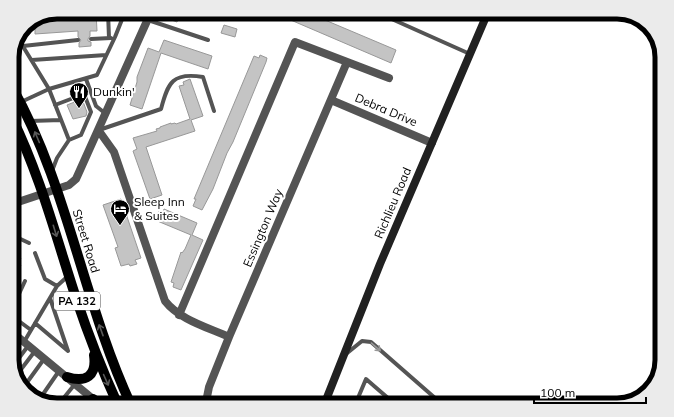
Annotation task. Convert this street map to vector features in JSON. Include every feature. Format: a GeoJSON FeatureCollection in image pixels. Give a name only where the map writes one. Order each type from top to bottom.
{"type":"FeatureCollection","features":[{"type":"Feature","properties":{"kind":"main road","name":"Richlieu Road"},"geometry":{"type":"LineString","coordinates":[[327,398],[345,356],[380,264],[485,19]]}},
{"type":"Feature","properties":{"kind":"main road","name":"Street Road"},"geometry":{"type":"LineString","coordinates":[[19,99],[30,121],[51,174],[96,315],[114,366],[128,398]]}},
{"type":"Feature","properties":{"kind":"main road","name":"PA 132"},"geometry":{"type":"LineString","coordinates":[[19,134],[32,163],[43,194],[93,347],[115,398]]}},
{"type":"Feature","properties":{"kind":"main road"},"geometry":{"type":"LineString","coordinates":[[63,374],[76,380],[88,378],[92,374],[95,363],[93,347]]}},
{"type":"Feature","properties":{"kind":"street"},"geometry":{"type":"LineString","coordinates":[[19,202],[68,185],[76,179],[148,19]]}},
{"type":"Feature","properties":{"kind":"street"},"geometry":{"type":"LineString","coordinates":[[179,315],[295,42],[389,78]]}},
{"type":"Feature","properties":{"kind":"street","name":"Essington Way"},"geometry":{"type":"LineString","coordinates":[[207,398],[229,337],[347,62]]}},
{"type":"Feature","properties":{"kind":"street","name":"Debra Drive"},"geometry":{"type":"LineString","coordinates":[[331,100],[432,142]]}},
{"type":"Feature","properties":{"kind":"street"},"geometry":{"type":"LineString","coordinates":[[99,130],[114,152],[162,296],[171,309],[179,315],[229,337]]}},
{"type":"Feature","properties":{"kind":"street"},"geometry":{"type":"LineString","coordinates":[[19,338],[92,398]]}},
{"type":"Feature","properties":{"kind":"lane"},"geometry":{"type":"LineString","coordinates":[[108,19],[109,38]]}},
{"type":"Feature","properties":{"kind":"lane"},"geometry":{"type":"LineString","coordinates":[[21,102],[49,89],[96,75],[122,19]]}},
{"type":"Feature","properties":{"kind":"lane"},"geometry":{"type":"LineString","coordinates":[[156,19],[208,40]]}},
{"type":"Feature","properties":{"kind":"lane"},"geometry":{"type":"LineString","coordinates":[[392,19],[470,54]]}},
{"type":"Feature","properties":{"kind":"lane"},"geometry":{"type":"LineString","coordinates":[[91,39],[115,37]]}},
{"type":"Feature","properties":{"kind":"lane"},"geometry":{"type":"LineString","coordinates":[[69,140],[49,89],[23,46],[78,40]]}},
{"type":"Feature","properties":{"kind":"lane"},"geometry":{"type":"LineString","coordinates":[[32,60],[106,55]]}},
{"type":"Feature","properties":{"kind":"lane"},"geometry":{"type":"LineString","coordinates":[[99,130],[161,109],[165,93],[176,78],[189,75],[203,77],[214,111]]}},
{"type":"Feature","properties":{"kind":"lane"},"geometry":{"type":"LineString","coordinates":[[86,78],[96,106],[106,114]]}},
{"type":"Feature","properties":{"kind":"lane"},"geometry":{"type":"LineString","coordinates":[[51,174],[57,158],[69,140],[81,135],[91,112],[84,94],[56,105]]}},
{"type":"Feature","properties":{"kind":"lane"},"geometry":{"type":"LineString","coordinates":[[30,121],[61,120]]}},
{"type":"Feature","properties":{"kind":"lane"},"geometry":{"type":"LineString","coordinates":[[19,238],[29,242]]}},
{"type":"Feature","properties":{"kind":"lane"},"geometry":{"type":"LineString","coordinates":[[35,253],[45,279],[57,286]]}},
{"type":"Feature","properties":{"kind":"lane"},"geometry":{"type":"LineString","coordinates":[[20,367],[29,346],[31,330],[57,286],[69,276]]}},
{"type":"Feature","properties":{"kind":"lane"},"geometry":{"type":"LineString","coordinates":[[19,294],[25,281]]}},
{"type":"Feature","properties":{"kind":"lane"},"geometry":{"type":"LineString","coordinates":[[35,323],[68,351],[50,298]]}},
{"type":"Feature","properties":{"kind":"lane"},"geometry":{"type":"LineString","coordinates":[[19,321],[31,330]]}},
{"type":"Feature","properties":{"kind":"lane"},"geometry":{"type":"LineString","coordinates":[[345,356],[362,341],[370,342],[435,398]]}},
{"type":"Feature","properties":{"kind":"lane"},"geometry":{"type":"LineString","coordinates":[[19,358],[29,346]]}},
{"type":"Feature","properties":{"kind":"lane"},"geometry":{"type":"LineString","coordinates":[[27,383],[45,359]]}},
{"type":"Feature","properties":{"kind":"lane"},"geometry":{"type":"LineString","coordinates":[[43,395],[63,374]]}},
{"type":"Feature","properties":{"kind":"lane"},"geometry":{"type":"LineString","coordinates":[[358,398],[366,379],[388,398]]}},
{"type":"Feature","properties":{"kind":"lane"},"geometry":{"type":"LineString","coordinates":[[64,398],[75,384]]}},
{"type":"Feature","properties":{"kind":"building"},"geometry":{"type":"Polygon","coordinates":[[[96,19],[97,31],[90,31],[90,36],[88,39],[88,41],[91,42],[91,46],[79,47],[81,40],[78,37],[78,31],[35,34],[35,29],[31,29],[42,22],[50,20],[96,19]]]}},
{"type":"Feature","properties":{"kind":"building"},"geometry":{"type":"Polygon","coordinates":[[[169,19],[178,19],[177,22],[169,19]]]}},
{"type":"Feature","properties":{"kind":"building"},"geometry":{"type":"Polygon","coordinates":[[[288,19],[323,19],[396,50],[391,63],[288,19]]]}},
{"type":"Feature","properties":{"kind":"building"},"geometry":{"type":"Polygon","coordinates":[[[224,25],[237,29],[235,37],[221,33],[224,25]]]}},
{"type":"Feature","properties":{"kind":"building"},"geometry":{"type":"Polygon","coordinates":[[[164,40],[212,56],[208,69],[161,53],[142,109],[130,105],[137,82],[137,77],[148,48],[159,52],[164,40]]]}},
{"type":"Feature","properties":{"kind":"building"},"geometry":{"type":"Polygon","coordinates":[[[260,55],[267,58],[266,62],[213,189],[202,210],[193,206],[196,199],[194,199],[254,56],[259,58],[260,55]]]}},
{"type":"Feature","properties":{"kind":"building"},"geometry":{"type":"Polygon","coordinates":[[[190,79],[203,116],[191,120],[195,131],[146,147],[162,195],[150,199],[133,151],[137,149],[133,138],[157,131],[156,129],[171,123],[176,124],[190,119],[179,86],[184,85],[183,82],[190,79]]]}},
{"type":"Feature","properties":{"kind":"building","name":"Dunkin'"},"geometry":{"type":"Polygon","coordinates":[[[82,99],[87,112],[86,116],[73,119],[67,105],[82,99]]]}},
{"type":"Feature","properties":{"kind":"building","name":"Sleep Inn & Suites"},"geometry":{"type":"Polygon","coordinates":[[[121,199],[141,258],[135,260],[137,264],[130,266],[129,264],[121,266],[115,248],[118,247],[103,205],[121,199]]]}},
{"type":"Feature","properties":{"kind":"building"},"geometry":{"type":"Polygon","coordinates":[[[164,209],[197,223],[192,235],[203,240],[181,290],[173,287],[174,283],[171,282],[181,252],[182,253],[185,249],[191,235],[155,220],[159,211],[163,212],[164,209]]]}},
{"type":"Feature","properties":{"kind":"place","name":"Dunkin'"},"geometry":{"type":"Point","coordinates":[79,109]}},
{"type":"Feature","properties":{"kind":"place","name":"Sleep Inn & Suites"},"geometry":{"type":"Point","coordinates":[120,226]}}]}
